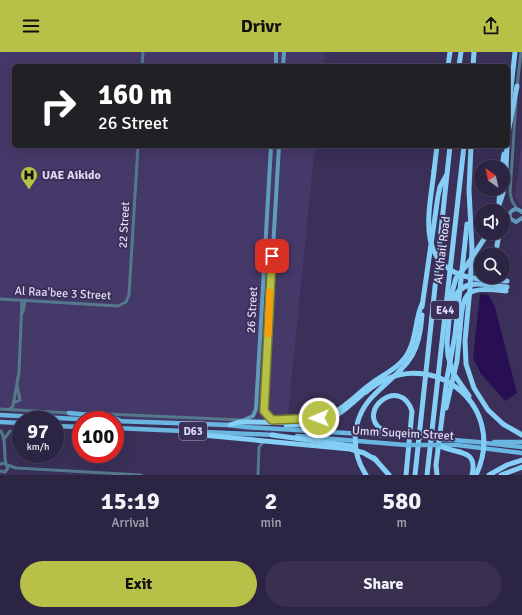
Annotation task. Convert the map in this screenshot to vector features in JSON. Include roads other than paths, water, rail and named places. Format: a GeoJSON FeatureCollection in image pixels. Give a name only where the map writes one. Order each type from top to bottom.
{"type":"FeatureCollection","features":[{"type":"Feature","properties":{"kind":"highway"},"geometry":{"type":"LineString","coordinates":[[445,64],[446,52]]}},
{"type":"Feature","properties":{"kind":"highway"},"geometry":{"type":"LineString","coordinates":[[448,64],[450,52]]}},
{"type":"Feature","properties":{"kind":"highway"},"geometry":{"type":"LineString","coordinates":[[459,64],[461,52]]}},
{"type":"Feature","properties":{"kind":"highway"},"geometry":{"type":"LineString","coordinates":[[473,64],[474,52]]}},
{"type":"Feature","properties":{"kind":"highway"},"geometry":{"type":"LineString","coordinates":[[510,97],[515,52]]}},
{"type":"Feature","properties":{"kind":"highway"},"geometry":{"type":"LineString","coordinates":[[510,123],[517,86]]}},
{"type":"Feature","properties":{"kind":"highway"},"geometry":{"type":"LineString","coordinates":[[437,148],[428,231],[434,251],[443,263],[460,274],[507,286]]}},
{"type":"Feature","properties":{"kind":"highway","name":"Al Khail Road"},"geometry":{"type":"LineString","coordinates":[[414,475],[450,148]]}},
{"type":"Feature","properties":{"kind":"highway","name":"Al Khail Road"},"geometry":{"type":"LineString","coordinates":[[427,475],[464,148]]}},
{"type":"Feature","properties":{"kind":"highway"},"geometry":{"type":"LineString","coordinates":[[471,148],[471,280],[465,354],[470,377],[482,401],[499,421],[522,435]]}},
{"type":"Feature","properties":{"kind":"highway"},"geometry":{"type":"LineString","coordinates":[[505,160],[506,148]]}},
{"type":"Feature","properties":{"kind":"highway"},"geometry":{"type":"LineString","coordinates":[[366,475],[357,454],[356,431],[361,413],[375,394],[403,368],[415,352],[419,338],[422,304],[438,196],[442,183],[447,176]]}},
{"type":"Feature","properties":{"kind":"highway"},"geometry":{"type":"LineString","coordinates":[[437,475],[436,466],[440,430],[447,378],[456,335],[468,218],[470,213]]}},
{"type":"Feature","properties":{"kind":"highway"},"geometry":{"type":"LineString","coordinates":[[476,475],[483,457],[484,441],[480,419],[450,365],[447,346],[452,293],[455,280],[483,240]]}},
{"type":"Feature","properties":{"kind":"highway"},"geometry":{"type":"LineString","coordinates":[[497,246],[498,240]]}},
{"type":"Feature","properties":{"kind":"highway"},"geometry":{"type":"LineString","coordinates":[[449,321],[455,297],[459,290],[465,285],[474,284],[507,286]]}},
{"type":"Feature","properties":{"kind":"highway"},"geometry":{"type":"LineString","coordinates":[[440,430],[456,368],[462,305],[468,293],[475,289],[507,286]]}},
{"type":"Feature","properties":{"kind":"highway"},"geometry":{"type":"LineString","coordinates":[[231,425],[239,422],[276,422],[314,419],[328,415],[339,409],[401,362],[412,344],[422,304]]}},
{"type":"Feature","properties":{"kind":"highway"},"geometry":{"type":"LineString","coordinates":[[231,425],[301,425],[321,423],[336,417],[366,392],[388,377],[404,373],[421,373],[437,376],[451,383],[473,404]]}},
{"type":"Feature","properties":{"kind":"highway"},"geometry":{"type":"LineString","coordinates":[[405,436],[385,432],[377,425],[374,416],[375,409],[384,398],[391,396],[400,397],[407,402],[412,411],[406,475]]}},
{"type":"Feature","properties":{"kind":"highway"},"geometry":{"type":"LineString","coordinates":[[191,431],[200,435],[350,449],[364,453],[376,460]]}},
{"type":"Feature","properties":{"kind":"highway"},"geometry":{"type":"LineString","coordinates":[[272,435],[354,446],[365,451],[376,460],[389,475]]}},
{"type":"Feature","properties":{"kind":"highway"},"geometry":{"type":"LineString","coordinates":[[439,445],[443,448],[466,454],[472,465],[472,475]]}},
{"type":"Feature","properties":{"kind":"highway"},"geometry":{"type":"LineString","coordinates":[[489,475],[507,465],[522,460]]}},
{"type":"Feature","properties":{"kind":"highway"},"geometry":{"type":"LineString","coordinates":[[494,475],[522,464]]}},
{"type":"Feature","properties":{"kind":"highway"},"geometry":{"type":"LineString","coordinates":[[501,475],[522,467]]}},
{"type":"Feature","properties":{"kind":"main road"},"geometry":{"type":"LineString","coordinates":[[276,52],[276,64]]}},
{"type":"Feature","properties":{"kind":"main road"},"geometry":{"type":"LineString","coordinates":[[283,64],[284,52]]}},
{"type":"Feature","properties":{"kind":"main road","name":"26 Street"},"geometry":{"type":"LineString","coordinates":[[244,420],[253,416],[256,409],[271,148]]}},
{"type":"Feature","properties":{"kind":"main road","name":"26 Street"},"geometry":{"type":"LineString","coordinates":[[272,420],[266,414],[264,408],[278,148]]}},
{"type":"Feature","properties":{"kind":"main road"},"geometry":{"type":"LineString","coordinates":[[521,220],[514,222],[510,218],[511,211],[517,209],[522,212]]}},
{"type":"Feature","properties":{"kind":"main road"},"geometry":{"type":"LineString","coordinates":[[266,247],[267,254],[272,256]]}},
{"type":"Feature","properties":{"kind":"main road"},"geometry":{"type":"LineString","coordinates":[[260,345],[262,352],[267,352]]}},
{"type":"Feature","properties":{"kind":"main road"},"geometry":{"type":"LineString","coordinates":[[0,416],[72,419]]}},
{"type":"Feature","properties":{"kind":"main road","name":"Umm Suqeim Street"},"geometry":{"type":"LineString","coordinates":[[124,421],[231,425],[405,436],[490,442],[522,447]]}},
{"type":"Feature","properties":{"kind":"main road"},"geometry":{"type":"LineString","coordinates":[[0,422],[12,423]]}},
{"type":"Feature","properties":{"kind":"main road","name":"Umm Suqeim Street"},"geometry":{"type":"LineString","coordinates":[[124,428],[272,435],[406,445],[457,445],[522,453]]}},
{"type":"Feature","properties":{"kind":"main road"},"geometry":{"type":"LineString","coordinates":[[490,442],[504,440],[522,442]]}},
{"type":"Feature","properties":{"kind":"street"},"geometry":{"type":"LineString","coordinates":[[142,64],[143,52]]}},
{"type":"Feature","properties":{"kind":"street"},"geometry":{"type":"LineString","coordinates":[[517,209],[512,201],[510,193],[517,86],[521,52]]}},
{"type":"Feature","properties":{"kind":"street","name":"22 Street"},"geometry":{"type":"LineString","coordinates":[[125,303],[129,295],[138,148]]}},
{"type":"Feature","properties":{"kind":"street","name":"Al Raa'bee 3 Street"},"geometry":{"type":"LineString","coordinates":[[0,299],[118,306],[125,303]]}},
{"type":"Feature","properties":{"kind":"street"},"geometry":{"type":"LineString","coordinates":[[8,409],[14,406],[19,372],[24,300]]}},
{"type":"Feature","properties":{"kind":"street"},"geometry":{"type":"LineString","coordinates":[[14,401],[16,402],[20,400],[17,384]]}},
{"type":"Feature","properties":{"kind":"street"},"geometry":{"type":"LineString","coordinates":[[0,409],[244,420],[314,419]]}},
{"type":"Feature","properties":{"kind":"street"},"geometry":{"type":"LineString","coordinates":[[1,431],[4,438],[4,455],[7,465],[4,473]]}},
{"type":"Feature","properties":{"kind":"street"},"geometry":{"type":"LineString","coordinates":[[4,438],[10,431]]}},
{"type":"Feature","properties":{"kind":"street"},"geometry":{"type":"LineString","coordinates":[[251,439],[256,445],[258,453],[258,475]]}},
{"type":"Feature","properties":{"kind":"street"},"geometry":{"type":"LineString","coordinates":[[258,453],[260,445],[265,440]]}},
{"type":"Feature","properties":{"kind":"street"},"geometry":{"type":"LineString","coordinates":[[4,455],[0,464],[16,468],[141,475]]}},
{"type":"Feature","properties":{"kind":"street"},"geometry":{"type":"LineString","coordinates":[[0,471],[4,473],[16,468]]}},
{"type":"Feature","properties":{"kind":"place","name":"UAE Aikido"},"geometry":{"type":"Point","coordinates":[29,190]}}]}
